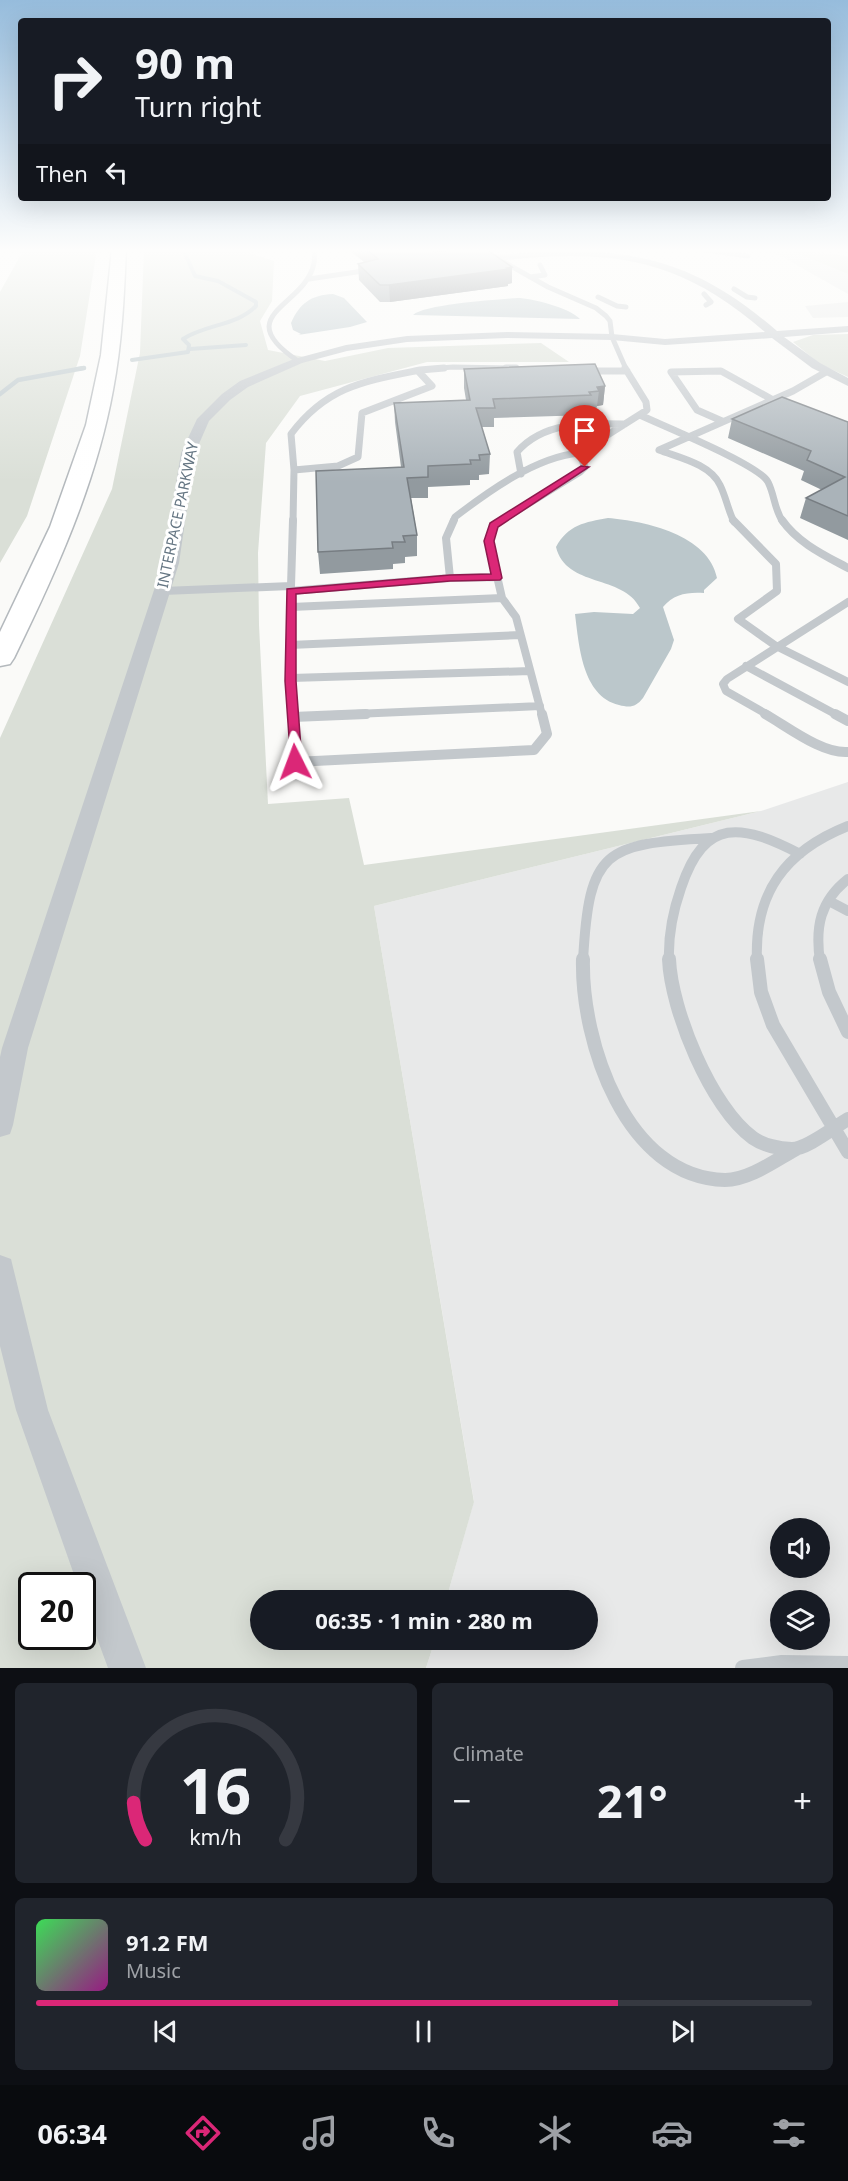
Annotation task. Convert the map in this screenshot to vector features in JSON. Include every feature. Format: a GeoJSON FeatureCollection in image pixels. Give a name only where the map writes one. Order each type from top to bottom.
{"type":"FeatureCollection","features":[{"type":"Feature","properties":{"kind":"highway"},"geometry":{"type":"LineString","coordinates":[[0,658],[22,616],[78,486],[104,391],[114,327]]}},
{"type":"Feature","properties":{"kind":"street"},"geometry":{"type":"LineString","coordinates":[[765,327],[809,363],[848,382]]}},
{"type":"Feature","properties":{"kind":"street","name":"INTERPACE PARKWAY"},"geometry":{"type":"LineString","coordinates":[[771,332],[804,327]]}},
{"type":"Feature","properties":{"kind":"street","name":"INTERPACE PARKWAY"},"geometry":{"type":"LineString","coordinates":[[0,1125],[15,1048],[163,591],[171,563],[188,453],[197,428],[203,419],[234,391],[298,361],[346,348],[418,338],[507,335],[612,337],[665,342],[771,332],[848,329]]}},
{"type":"Feature","properties":{"kind":"street"},"geometry":{"type":"LineString","coordinates":[[0,1270],[7,1312],[32,1410],[128,1668]]}},
{"type":"Feature","properties":{"kind":"lane"},"geometry":{"type":"LineString","coordinates":[[270,327],[271,339],[298,361]]}},
{"type":"Feature","properties":{"kind":"lane"},"geometry":{"type":"LineString","coordinates":[[450,578],[446,538],[455,517],[483,496],[521,474],[560,455],[579,453],[647,410],[646,402],[627,370],[612,337],[611,327]]}},
{"type":"Feature","properties":{"kind":"lane"},"geometry":{"type":"LineString","coordinates":[[523,368],[453,367],[420,370],[362,382],[328,397],[300,422],[291,434],[294,470],[290,645],[295,762],[534,750],[547,734],[516,617],[502,598],[489,541],[494,525],[580,472],[585,467],[579,453]]}},
{"type":"Feature","properties":{"kind":"lane"},"geometry":{"type":"LineString","coordinates":[[294,470],[338,466],[358,457],[362,413],[432,386],[419,372],[420,370]]}},
{"type":"Feature","properties":{"kind":"lane"},"geometry":{"type":"LineString","coordinates":[[574,370],[627,370]]}},
{"type":"Feature","properties":{"kind":"lane"},"geometry":{"type":"LineString","coordinates":[[722,421],[697,410],[671,372],[721,371],[782,403]]}},
{"type":"Feature","properties":{"kind":"lane"},"geometry":{"type":"LineString","coordinates":[[826,372],[793,390],[659,450],[704,467],[712,473],[720,485],[733,521],[776,564],[777,591],[738,619],[777,646],[848,682]]}},
{"type":"Feature","properties":{"kind":"lane"},"geometry":{"type":"LineString","coordinates":[[640,416],[686,436],[759,473],[768,482],[776,512],[790,532],[810,547],[848,568]]}},
{"type":"Feature","properties":{"kind":"lane"},"geometry":{"type":"LineString","coordinates":[[521,474],[517,452],[522,444],[541,432],[596,424],[625,424]]}},
{"type":"Feature","properties":{"kind":"lane"},"geometry":{"type":"LineString","coordinates":[[163,591],[291,589],[450,578],[497,578]]}},
{"type":"Feature","properties":{"kind":"lane"},"geometry":{"type":"LineString","coordinates":[[291,607],[502,598]]}},
{"type":"Feature","properties":{"kind":"lane"},"geometry":{"type":"LineString","coordinates":[[848,602],[746,666],[723,684],[726,692],[822,747],[837,753],[848,752]]}},
{"type":"Feature","properties":{"kind":"lane"},"geometry":{"type":"LineString","coordinates":[[290,645],[520,635]]}},
{"type":"Feature","properties":{"kind":"lane"},"geometry":{"type":"LineString","coordinates":[[746,666],[848,722]]}},
{"type":"Feature","properties":{"kind":"lane"},"geometry":{"type":"LineString","coordinates":[[291,678],[530,671]]}},
{"type":"Feature","properties":{"kind":"lane"},"geometry":{"type":"LineString","coordinates":[[293,717],[540,706]]}},
{"type":"Feature","properties":{"kind":"lane"},"geometry":{"type":"LineString","coordinates":[[848,826],[800,854],[780,874],[761,909],[758,970],[760,989],[769,1017],[848,1152]]}},
{"type":"Feature","properties":{"kind":"lane"},"geometry":{"type":"LineString","coordinates":[[800,854],[765,837],[737,832],[711,838],[630,846],[616,851],[597,873],[589,902],[583,964],[590,1017],[597,1049],[609,1084],[628,1125],[648,1148],[668,1164],[698,1177],[727,1180],[749,1173],[848,1119]]}},
{"type":"Feature","properties":{"kind":"lane"},"geometry":{"type":"LineString","coordinates":[[711,838],[695,854],[682,884],[672,930],[669,963],[677,1007],[692,1048],[716,1095],[738,1127],[755,1141],[772,1147],[796,1149]]}},
{"type":"Feature","properties":{"kind":"lane"},"geometry":{"type":"LineString","coordinates":[[848,879],[838,886],[820,916],[818,938],[824,982],[840,1020],[848,1032]]}},
{"type":"Feature","properties":{"kind":"lane"},"geometry":{"type":"LineString","coordinates":[[829,901],[848,911]]}},
{"type":"Feature","properties":{"kind":"lane"},"geometry":{"type":"LineString","coordinates":[[743,1668],[782,1663],[848,1664]]}},
{"type":"Feature","properties":{"kind":"shaded area"},"geometry":{"type":"Polygon","coordinates":[[[0,327],[85,327],[80,356],[27,516],[0,563],[0,327]]]}},
{"type":"Feature","properties":{"kind":"shaded area"},"geometry":{"type":"Polygon","coordinates":[[[141,327],[262,327],[268,350],[325,361],[388,348],[541,343],[569,362],[427,362],[300,396],[266,443],[258,553],[259,625],[268,804],[349,798],[364,865],[761,811],[374,906],[474,1502],[449,1590],[250,1590],[250,1650],[432,1650],[426,1668],[0,1668],[0,738],[112,489],[140,353],[141,327]]]}},
{"type":"Feature","properties":{"kind":"shaded area"},"geometry":{"type":"Polygon","coordinates":[[[292,327],[351,327],[298,335],[301,334],[293,330],[292,327]]]}},
{"type":"Feature","properties":{"kind":"shaded area"},"geometry":{"type":"Polygon","coordinates":[[[848,334],[848,377],[820,364],[793,342],[813,335],[848,334]]]}},
{"type":"Feature","properties":{"kind":"shaded area"},"geometry":{"type":"Polygon","coordinates":[[[608,518],[657,527],[689,541],[712,563],[717,578],[704,590],[704,593],[681,595],[663,607],[674,640],[671,649],[643,698],[630,706],[619,705],[607,700],[590,680],[581,654],[575,614],[594,612],[633,614],[640,608],[632,597],[621,590],[571,569],[562,560],[556,547],[572,529],[585,523],[608,518]]]}},
{"type":"Feature","properties":{"kind":"shaded area"},"geometry":{"type":"Polygon","coordinates":[[[848,782],[848,1668],[426,1668],[432,1650],[598,1650],[598,1590],[449,1590],[474,1501],[374,906],[761,811],[848,782]]]}},
{"type":"Feature","properties":{"kind":"building"},"geometry":{"type":"Polygon","coordinates":[[[595,364],[605,386],[597,387],[599,391],[589,392],[591,395],[493,399],[495,408],[476,408],[490,454],[479,455],[480,460],[470,460],[471,464],[428,466],[428,477],[407,478],[417,535],[403,536],[405,542],[392,542],[393,548],[318,552],[316,471],[404,467],[394,403],[470,400],[464,369],[595,364]]]}},
{"type":"Feature","properties":{"kind":"building"},"geometry":{"type":"Polygon","coordinates":[[[782,397],[848,422],[848,516],[806,498],[845,477],[807,460],[811,451],[732,419],[782,397]]]}},
{"type":"Feature","properties":{"kind":"waterway"},"geometry":{"type":"LineString","coordinates":[[132,360],[188,352],[189,345],[183,339],[212,327]]}},
{"type":"Feature","properties":{"kind":"waterway"},"geometry":{"type":"LineString","coordinates":[[190,349],[246,345]]}},
{"type":"Feature","properties":{"kind":"waterway"},"geometry":{"type":"LineString","coordinates":[[0,394],[18,380],[84,368],[77,369]]}},
{"type":"Feature","properties":{"kind":"route"},"geometry":{"type":"LineString","coordinates":[[295,762],[291,681],[291,591],[450,578],[497,578],[489,541],[494,525],[585,467]]}}]}
